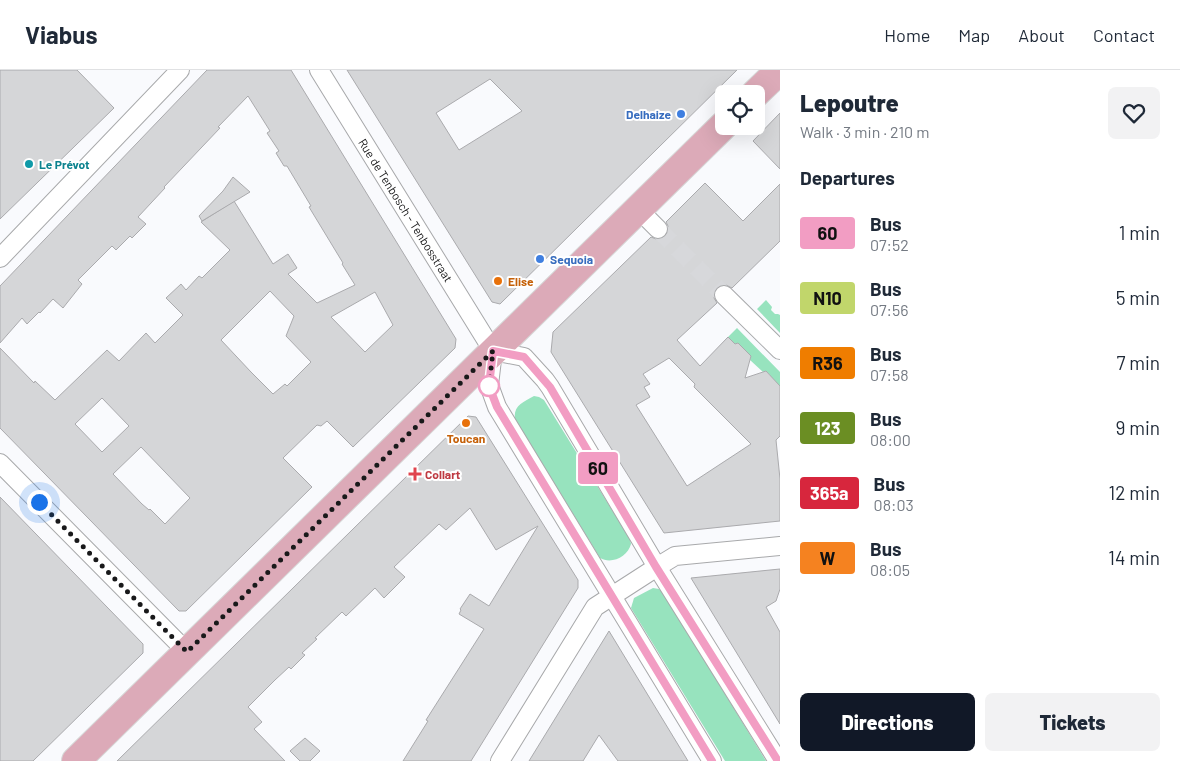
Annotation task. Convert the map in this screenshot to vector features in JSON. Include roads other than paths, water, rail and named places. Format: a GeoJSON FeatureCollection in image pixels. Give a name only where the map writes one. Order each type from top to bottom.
{"type":"FeatureCollection","features":[{"type":"Feature","properties":{"kind":"main road"},"geometry":{"type":"LineString","coordinates":[[764,85],[780,70]]}},
{"type":"Feature","properties":{"kind":"main road"},"geometry":{"type":"LineString","coordinates":[[76,761],[715,134]]}},
{"type":"Feature","properties":{"kind":"street"},"geometry":{"type":"LineString","coordinates":[[0,258],[180,70]]}},
{"type":"Feature","properties":{"kind":"street","name":"Rue de Tenbosch - Tenbosstraat"},"geometry":{"type":"LineString","coordinates":[[319,70],[493,351]]}},
{"type":"Feature","properties":{"kind":"street"},"geometry":{"type":"LineString","coordinates":[[638,208],[658,229]]}},
{"type":"Feature","properties":{"kind":"street"},"geometry":{"type":"LineString","coordinates":[[724,296],[780,350]]}},
{"type":"Feature","properties":{"kind":"street"},"geometry":{"type":"LineString","coordinates":[[712,761],[497,407],[489,386],[493,351],[524,357],[544,380],[656,567],[778,761]]}},
{"type":"Feature","properties":{"kind":"street"},"geometry":{"type":"LineString","coordinates":[[0,463],[187,652]]}},
{"type":"Feature","properties":{"kind":"street"},"geometry":{"type":"LineString","coordinates":[[500,761],[596,607],[675,556],[780,546]]}},
{"type":"Feature","properties":{"kind":"tunnel"},"geometry":{"type":"LineString","coordinates":[[658,229],[724,295]]}},
{"type":"Feature","properties":{"kind":"place","name":"Delhaize"},"geometry":{"type":"Point","coordinates":[681,114]}},
{"type":"Feature","properties":{"kind":"place","name":"Le Prévot"},"geometry":{"type":"Point","coordinates":[29,164]}},
{"type":"Feature","properties":{"kind":"place","name":"Sequoia"},"geometry":{"type":"Point","coordinates":[540,259]}},
{"type":"Feature","properties":{"kind":"place","name":"Elise"},"geometry":{"type":"Point","coordinates":[498,281]}},
{"type":"Feature","properties":{"kind":"place","name":"Toucan"},"geometry":{"type":"Point","coordinates":[466,423]}},
{"type":"Feature","properties":{"kind":"place","name":"Collart"},"geometry":{"type":"Point","coordinates":[415,474]}}]}
